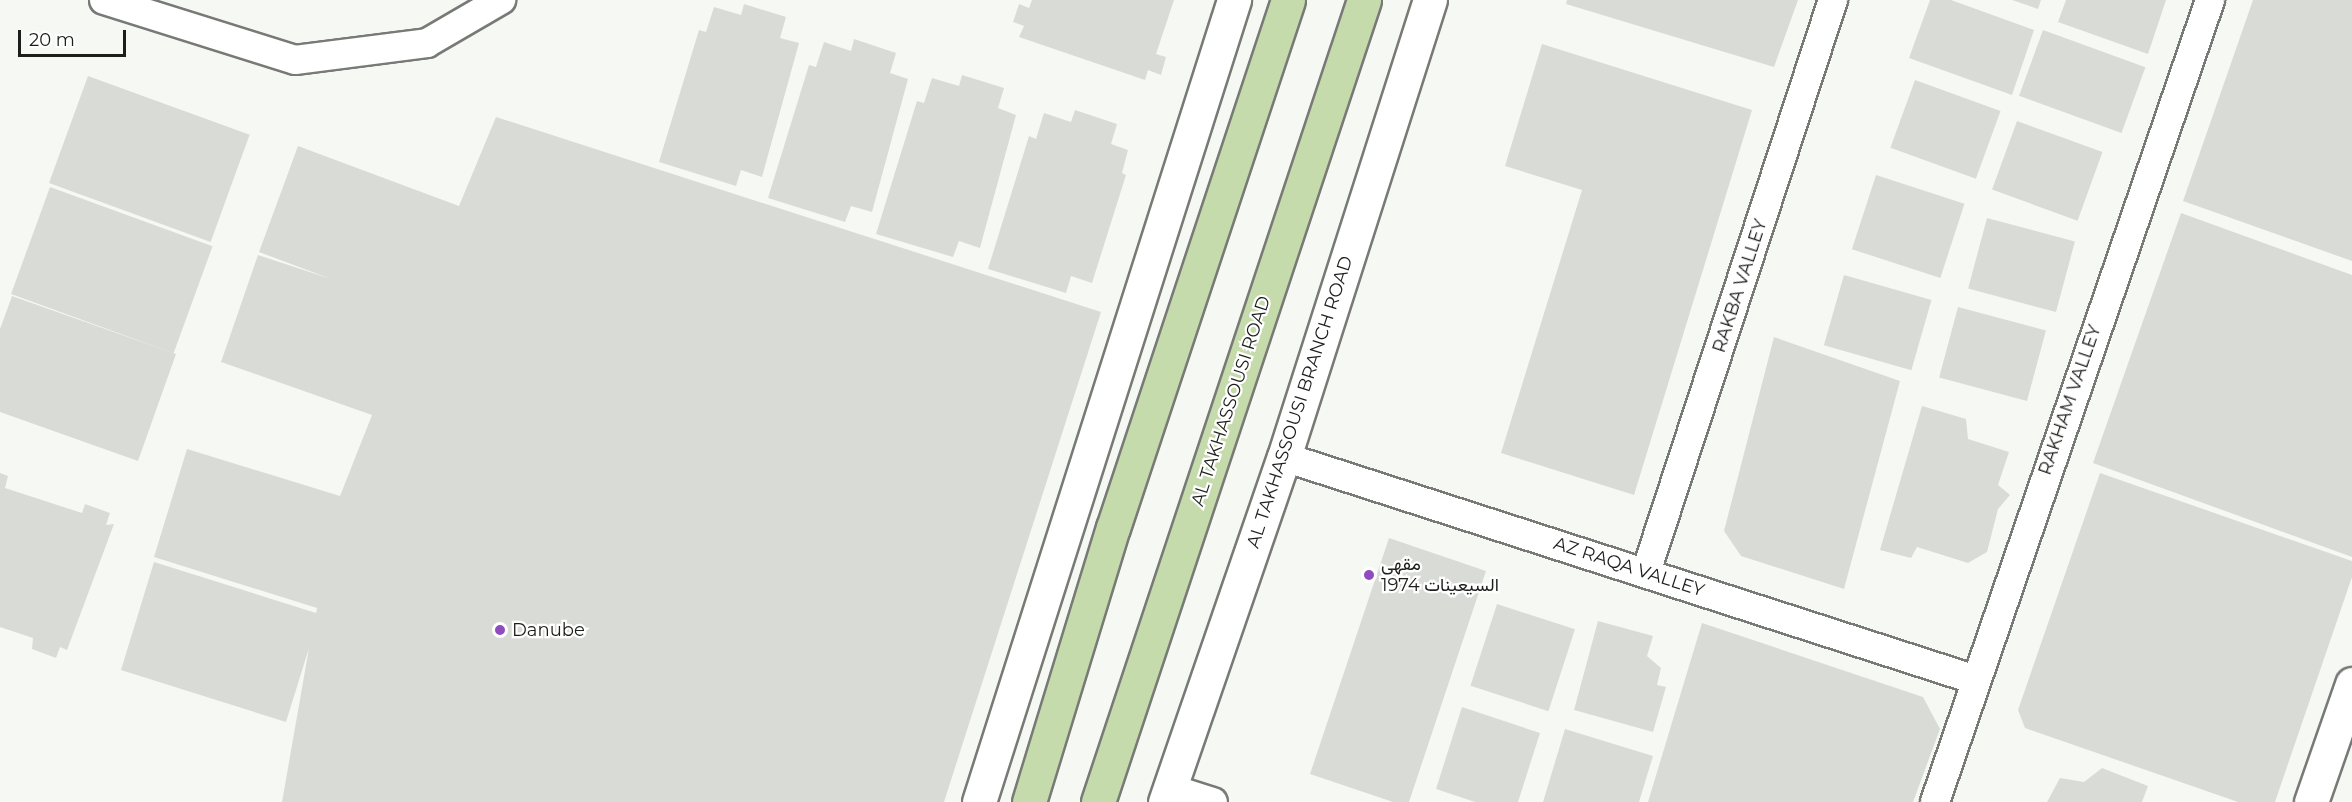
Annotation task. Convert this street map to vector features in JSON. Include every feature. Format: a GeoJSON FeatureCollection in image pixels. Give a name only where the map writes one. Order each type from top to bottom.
{"type":"FeatureCollection","features":[{"type":"Feature","properties":{"kind":"main road"},"geometry":{"type":"LineString","coordinates":[[1029,802],[1113,528],[1288,0]]}},
{"type":"Feature","properties":{"kind":"main road","name":"AL TAKHASSOUSI ROAD"},"geometry":{"type":"LineString","coordinates":[[1098,802],[1364,0]]}},
{"type":"Feature","properties":{"kind":"street"},"geometry":{"type":"LineString","coordinates":[[104,0],[295,60],[427,43],[501,0]]}},
{"type":"Feature","properties":{"kind":"street"},"geometry":{"type":"LineString","coordinates":[[979,802],[1234,0]]}},
{"type":"Feature","properties":{"kind":"street","name":"AL TAKHASSOUSI BRANCH ROAD"},"geometry":{"type":"LineString","coordinates":[[1167,795],[1284,458],[1430,0]]}},
{"type":"Feature","properties":{"kind":"street","name":"RAKBA VALLEY"},"geometry":{"type":"LineString","coordinates":[[1646,572],[1833,0]]}},
{"type":"Feature","properties":{"kind":"street","name":"RAKHAM VALLEY"},"geometry":{"type":"LineString","coordinates":[[1935,802],[1973,679],[2210,0]]}},
{"type":"Feature","properties":{"kind":"street","name":"AZ RAQA VALLEY"},"geometry":{"type":"LineString","coordinates":[[1284,458],[1646,572],[1973,679]]}},
{"type":"Feature","properties":{"kind":"street"},"geometry":{"type":"LineString","coordinates":[[2311,802],[2352,684]]}},
{"type":"Feature","properties":{"kind":"street"},"geometry":{"type":"LineString","coordinates":[[1167,795],[1213,802]]}},
{"type":"Feature","properties":{"kind":"building"},"geometry":{"type":"Polygon","coordinates":[[[1032,0],[1174,0],[1156,54],[1166,57],[1161,75],[1148,70],[1145,80],[1019,37],[1024,26],[1013,22],[1019,4],[1029,8],[1032,0]]]}},
{"type":"Feature","properties":{"kind":"building"},"geometry":{"type":"Polygon","coordinates":[[[1567,0],[1798,0],[1774,67],[1566,4],[1567,0]]]}},
{"type":"Feature","properties":{"kind":"building"},"geometry":{"type":"Polygon","coordinates":[[[1930,0],[1951,0],[2034,30],[2012,95],[1909,58],[1930,0]]]}},
{"type":"Feature","properties":{"kind":"building"},"geometry":{"type":"Polygon","coordinates":[[[2012,0],[2041,0],[2038,9],[2012,0]]]}},
{"type":"Feature","properties":{"kind":"building"},"geometry":{"type":"Polygon","coordinates":[[[2066,0],[2166,0],[2148,54],[2058,22],[2066,0]]]}},
{"type":"Feature","properties":{"kind":"building"},"geometry":{"type":"Polygon","coordinates":[[[2253,0],[2352,0],[2352,261],[2183,201],[2253,0]]]}},
{"type":"Feature","properties":{"kind":"building"},"geometry":{"type":"Polygon","coordinates":[[[744,4],[786,17],[780,38],[799,43],[762,177],[741,170],[736,186],[659,162],[699,30],[706,32],[714,7],[741,15],[744,4]]]}},
{"type":"Feature","properties":{"kind":"building"},"geometry":{"type":"Polygon","coordinates":[[[2043,30],[2145,67],[2121,133],[2019,96],[2043,30]]]}},
{"type":"Feature","properties":{"kind":"building"},"geometry":{"type":"Polygon","coordinates":[[[854,39],[896,53],[890,73],[908,79],[872,212],[851,206],[845,222],[768,198],[809,65],[816,67],[824,42],[851,51],[854,39]]]}},
{"type":"Feature","properties":{"kind":"building"},"geometry":{"type":"Polygon","coordinates":[[[1542,44],[1752,110],[1634,495],[1501,453],[1582,190],[1505,166],[1542,44]]]}},
{"type":"Feature","properties":{"kind":"building"},"geometry":{"type":"Polygon","coordinates":[[[962,75],[1004,88],[998,108],[1016,115],[980,248],[959,241],[953,257],[876,234],[917,101],[924,103],[932,78],[959,86],[962,75]]]}},
{"type":"Feature","properties":{"kind":"building"},"geometry":{"type":"Polygon","coordinates":[[[88,76],[250,135],[211,242],[49,183],[88,76]]]}},
{"type":"Feature","properties":{"kind":"building"},"geometry":{"type":"Polygon","coordinates":[[[1915,80],[2001,111],[1976,179],[1890,148],[1915,80]]]}},
{"type":"Feature","properties":{"kind":"building"},"geometry":{"type":"Polygon","coordinates":[[[1075,110],[1117,124],[1111,144],[1128,150],[1122,173],[1126,175],[1092,283],[1071,276],[1066,293],[988,269],[1029,136],[1036,139],[1044,113],[1071,122],[1075,110]]]}},
{"type":"Feature","properties":{"kind":"building"},"geometry":{"type":"Polygon","coordinates":[[[496,117],[1101,312],[944,802],[282,802],[309,648],[286,722],[121,670],[154,562],[316,613],[317,608],[154,557],[187,449],[340,496],[372,415],[221,362],[258,255],[331,279],[259,252],[298,146],[459,206],[496,117]]]}},
{"type":"Feature","properties":{"kind":"building"},"geometry":{"type":"Polygon","coordinates":[[[2017,121],[2103,152],[2078,221],[1992,190],[2017,121]]]}},
{"type":"Feature","properties":{"kind":"building"},"geometry":{"type":"Polygon","coordinates":[[[1876,175],[1964,204],[1940,278],[1852,249],[1876,175]]]}},
{"type":"Feature","properties":{"kind":"building"},"geometry":{"type":"Polygon","coordinates":[[[50,187],[213,246],[174,353],[11,294],[50,187]]]}},
{"type":"Feature","properties":{"kind":"building"},"geometry":{"type":"Polygon","coordinates":[[[2181,213],[2352,275],[2352,557],[2093,463],[2181,213]]]}},
{"type":"Feature","properties":{"kind":"building"},"geometry":{"type":"Polygon","coordinates":[[[1987,218],[2075,242],[2056,312],[1968,289],[1987,218]]]}},
{"type":"Feature","properties":{"kind":"building"},"geometry":{"type":"Polygon","coordinates":[[[1844,275],[1931,300],[1911,370],[1824,345],[1844,275]]]}},
{"type":"Feature","properties":{"kind":"building"},"geometry":{"type":"Polygon","coordinates":[[[12,296],[176,354],[138,461],[0,412],[0,329],[12,296]]]}},
{"type":"Feature","properties":{"kind":"building"},"geometry":{"type":"Polygon","coordinates":[[[1958,307],[2046,331],[2027,401],[1939,378],[1958,307]]]}},
{"type":"Feature","properties":{"kind":"building"},"geometry":{"type":"Polygon","coordinates":[[[1774,337],[1900,381],[1844,589],[1741,556],[1724,531],[1774,337]]]}},
{"type":"Feature","properties":{"kind":"building"},"geometry":{"type":"Polygon","coordinates":[[[1922,406],[1966,419],[1968,439],[2009,452],[1998,485],[2010,495],[1998,509],[1987,552],[1968,563],[1917,547],[1911,558],[1880,550],[1922,406]]]}},
{"type":"Feature","properties":{"kind":"building"},"geometry":{"type":"Polygon","coordinates":[[[0,473],[8,476],[5,488],[82,513],[85,504],[110,513],[106,525],[114,524],[67,650],[60,647],[56,658],[32,649],[33,638],[0,627],[0,473]]]}},
{"type":"Feature","properties":{"kind":"building"},"geometry":{"type":"Polygon","coordinates":[[[2100,473],[2352,561],[2352,577],[2275,802],[2238,802],[2025,728],[2018,710],[2100,473]]]}},
{"type":"Feature","properties":{"kind":"building"},"geometry":{"type":"Polygon","coordinates":[[[1389,538],[1486,571],[1409,802],[1393,802],[1310,774],[1389,538]]]}},
{"type":"Feature","properties":{"kind":"building"},"geometry":{"type":"Polygon","coordinates":[[[1497,604],[1575,629],[1548,711],[1470,686],[1497,604]]]}},
{"type":"Feature","properties":{"kind":"building"},"geometry":{"type":"Polygon","coordinates":[[[1598,621],[1653,636],[1647,656],[1661,668],[1657,685],[1666,687],[1653,732],[1574,710],[1598,621]]]}},
{"type":"Feature","properties":{"kind":"building"},"geometry":{"type":"Polygon","coordinates":[[[1702,623],[1923,697],[1940,729],[1913,802],[1648,802],[1702,623]]]}},
{"type":"Feature","properties":{"kind":"building"},"geometry":{"type":"Polygon","coordinates":[[[1462,707],[1540,733],[1518,802],[1475,802],[1436,789],[1462,707]]]}},
{"type":"Feature","properties":{"kind":"building"},"geometry":{"type":"Polygon","coordinates":[[[1565,729],[1653,756],[1639,802],[1543,802],[1565,729]]]}},
{"type":"Feature","properties":{"kind":"building"},"geometry":{"type":"Polygon","coordinates":[[[2102,768],[2148,786],[2142,802],[2047,802],[2060,778],[2084,782],[2102,768]]]}},
{"type":"Feature","properties":{"kind":"place","name":"مقهى السيعينات 1974"},"geometry":{"type":"Point","coordinates":[1369,575]}},
{"type":"Feature","properties":{"kind":"place","name":"Danube"},"geometry":{"type":"Point","coordinates":[500,630]}}]}
